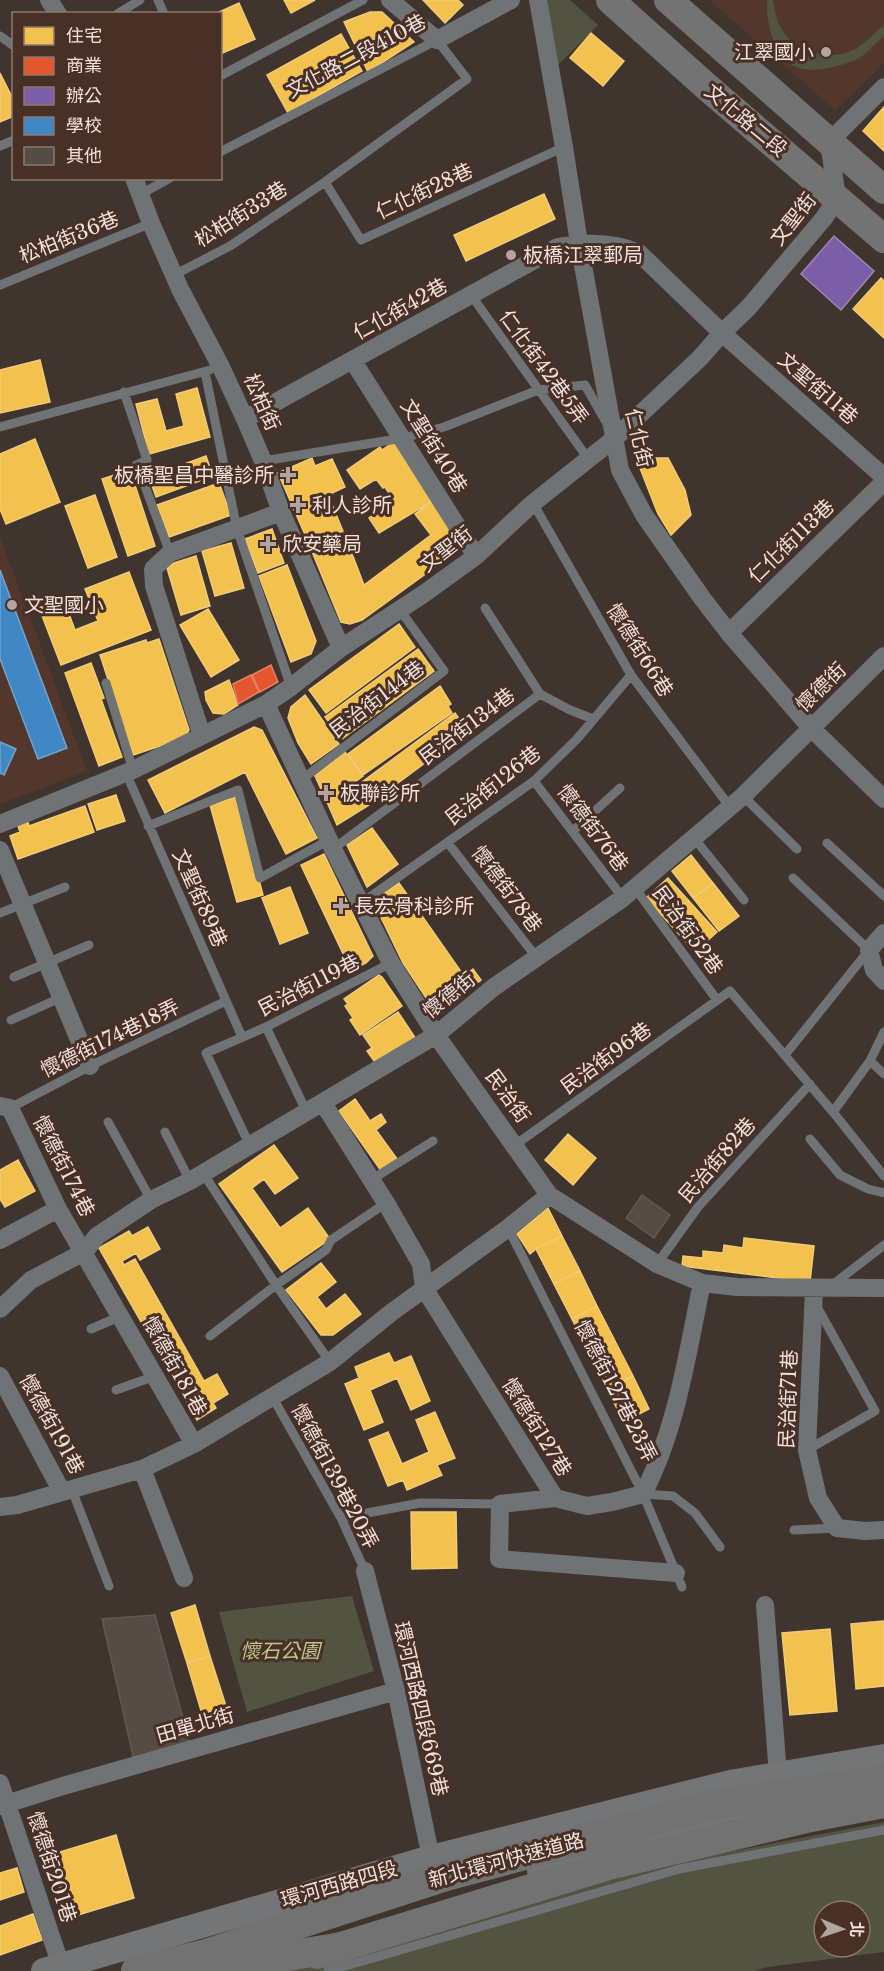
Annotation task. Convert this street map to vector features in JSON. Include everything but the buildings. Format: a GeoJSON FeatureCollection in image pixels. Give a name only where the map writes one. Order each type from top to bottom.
{"type":"FeatureCollection","features":[{"type":"Feature","properties":{"kind":"highway"},"geometry":{"type":"LineString","coordinates":[[576,1822],[736,1791],[884,1769]]}},
{"type":"Feature","properties":{"kind":"highway","name":"新北環河快速道路"},"geometry":{"type":"LineString","coordinates":[[136,1971],[206,1954],[446,1876],[716,1804],[884,1780]]}},
{"type":"Feature","properties":{"kind":"highway","name":"新北環河快速道路"},"geometry":{"type":"LineString","coordinates":[[258,1971],[335,1959],[609,1865],[811,1817],[884,1803]]}},
{"type":"Feature","properties":{"kind":"highway"},"geometry":{"type":"LineString","coordinates":[[196,1971],[335,1959]]}},
{"type":"Feature","properties":{"kind":"main road","name":"文化路二段"},"geometry":{"type":"LineString","coordinates":[[610,0],[708,88],[884,239]]}},
{"type":"Feature","properties":{"kind":"main road","name":"文化路二段"},"geometry":{"type":"LineString","coordinates":[[668,0],[884,190]]}},
{"type":"Feature","properties":{"kind":"main road","name":"環河西路四段"},"geometry":{"type":"LineString","coordinates":[[52,1968],[431,1858],[730,1783],[884,1757]]}},
{"type":"Feature","properties":{"kind":"main road"},"geometry":{"type":"LineString","coordinates":[[216,1971],[591,1855],[722,1820],[884,1795]]}},
{"type":"Feature","properties":{"kind":"street"},"geometry":{"type":"LineString","coordinates":[[390,0],[437,40]]}},
{"type":"Feature","properties":{"kind":"street","name":"文化路二段410巷"},"geometry":{"type":"LineString","coordinates":[[437,40],[511,0]]}},
{"type":"Feature","properties":{"kind":"street","name":"仁化街"},"geometry":{"type":"LineString","coordinates":[[538,0],[620,470],[644,515],[729,633],[811,728],[884,799]]}},
{"type":"Feature","properties":{"kind":"street"},"geometry":{"type":"LineString","coordinates":[[837,198],[829,142],[884,87]]}},
{"type":"Feature","properties":{"kind":"street","name":"松柏街"},"geometry":{"type":"LineString","coordinates":[[137,186],[213,369],[245,419],[281,512],[341,648]]}},
{"type":"Feature","properties":{"kind":"street","name":"文聖街"},"geometry":{"type":"LineString","coordinates":[[0,824],[130,771],[267,704],[341,648],[400,610],[476,555],[533,503],[615,438],[700,358],[749,307],[824,218],[837,198]]}},
{"type":"Feature","properties":{"kind":"street","name":"仁化街42巷"},"geometry":{"type":"LineString","coordinates":[[245,419],[558,247],[579,243],[622,246],[639,253],[722,333]]}},
{"type":"Feature","properties":{"kind":"street","name":"文聖街11巷"},"geometry":{"type":"LineString","coordinates":[[722,333],[884,477]]}},
{"type":"Feature","properties":{"kind":"street","name":"文聖街40巷"},"geometry":{"type":"LineString","coordinates":[[353,361],[476,555]]}},
{"type":"Feature","properties":{"kind":"street","name":"仁化街113巷"},"geometry":{"type":"LineString","coordinates":[[729,633],[884,482]]}},
{"type":"Feature","properties":{"kind":"street"},"geometry":{"type":"LineString","coordinates":[[202,736],[154,586],[153,569],[170,553],[281,512]]}},
{"type":"Feature","properties":{"kind":"street","name":"懷德街"},"geometry":{"type":"LineString","coordinates":[[0,1309],[31,1281],[84,1252],[97,1236],[151,1200],[196,1177],[436,1035],[494,987],[629,893],[736,802],[884,656]]}},
{"type":"Feature","properties":{"kind":"street","name":"民治街"},"geometry":{"type":"LineString","coordinates":[[267,704],[331,844],[391,963],[436,1035],[549,1195],[657,1264],[702,1283],[819,1293],[884,1288]]}},
{"type":"Feature","properties":{"kind":"street"},"geometry":{"type":"LineString","coordinates":[[0,850],[90,1066]]}},
{"type":"Feature","properties":{"kind":"street"},"geometry":{"type":"LineString","coordinates":[[884,933],[869,950],[873,970],[884,981]]}},
{"type":"Feature","properties":{"kind":"street","name":"懷德街174巷"},"geometry":{"type":"LineString","coordinates":[[5,1107],[58,1209],[84,1252]]}},
{"type":"Feature","properties":{"kind":"street","name":"懷德街127巷"},"geometry":{"type":"LineString","coordinates":[[315,1108],[386,1203],[421,1264],[424,1288],[555,1498],[500,1504]]}},
{"type":"Feature","properties":{"kind":"street"},"geometry":{"type":"LineString","coordinates":[[194,1444],[330,1362],[392,1311],[508,1228],[549,1195]]}},
{"type":"Feature","properties":{"kind":"street"},"geometry":{"type":"LineString","coordinates":[[0,1239],[58,1209]]}},
{"type":"Feature","properties":{"kind":"street","name":"懷德街181巷"},"geometry":{"type":"LineString","coordinates":[[0,1507],[17,1505],[142,1469],[194,1444],[84,1252]]}},
{"type":"Feature","properties":{"kind":"street"},"geometry":{"type":"LineString","coordinates":[[643,1494],[658,1466],[674,1415],[702,1283]]}},
{"type":"Feature","properties":{"kind":"street","name":"民治街71巷"},"geometry":{"type":"LineString","coordinates":[[819,1293],[807,1450],[818,1498],[837,1528]]}},
{"type":"Feature","properties":{"kind":"street","name":"懷德街191巷"},"geometry":{"type":"LineString","coordinates":[[0,1376],[67,1491]]}},
{"type":"Feature","properties":{"kind":"street"},"geometry":{"type":"LineString","coordinates":[[142,1469],[184,1578]]}},
{"type":"Feature","properties":{"kind":"street","name":"懷德街127巷23弄"},"geometry":{"type":"LineString","coordinates":[[555,1498],[587,1506],[643,1494]]}},
{"type":"Feature","properties":{"kind":"street"},"geometry":{"type":"LineString","coordinates":[[500,1504],[500,1559],[679,1580]]}},
{"type":"Feature","properties":{"kind":"street"},"geometry":{"type":"LineString","coordinates":[[837,1528],[865,1531],[884,1530]]}},
{"type":"Feature","properties":{"kind":"street","name":"環河西路四段669巷"},"geometry":{"type":"LineString","coordinates":[[364,1571],[396,1691],[431,1858]]}},
{"type":"Feature","properties":{"kind":"street"},"geometry":{"type":"LineString","coordinates":[[765,1605],[778,1775]]}},
{"type":"Feature","properties":{"kind":"street","name":"田單北街"},"geometry":{"type":"LineString","coordinates":[[4,1805],[396,1691]]}},
{"type":"Feature","properties":{"kind":"street","name":"懷德街201巷"},"geometry":{"type":"LineString","coordinates":[[0,1783],[4,1805],[52,1968]]}},
{"type":"Feature","properties":{"kind":"lane"},"geometry":{"type":"LineString","coordinates":[[120,12],[140,0]]}},
{"type":"Feature","properties":{"kind":"lane"},"geometry":{"type":"LineString","coordinates":[[222,75],[363,0]]}},
{"type":"Feature","properties":{"kind":"lane","name":"文化路二段410巷"},"geometry":{"type":"LineString","coordinates":[[222,151],[437,40]]}},
{"type":"Feature","properties":{"kind":"lane","name":"松柏街33巷"},"geometry":{"type":"LineString","coordinates":[[174,275],[230,246],[325,182],[467,79],[437,40]]}},
{"type":"Feature","properties":{"kind":"lane","name":"仁化街28巷"},"geometry":{"type":"LineString","coordinates":[[325,182],[361,240],[564,147]]}},
{"type":"Feature","properties":{"kind":"lane"},"geometry":{"type":"LineString","coordinates":[[137,186],[162,180]]}},
{"type":"Feature","properties":{"kind":"lane","name":"松柏街36巷"},"geometry":{"type":"LineString","coordinates":[[0,285],[151,223]]}},
{"type":"Feature","properties":{"kind":"lane","name":"仁化街42巷5弄"},"geometry":{"type":"LineString","coordinates":[[471,295],[589,460]]}},
{"type":"Feature","properties":{"kind":"lane"},"geometry":{"type":"LineString","coordinates":[[0,427],[213,369],[237,528],[291,687]]}},
{"type":"Feature","properties":{"kind":"lane"},"geometry":{"type":"LineString","coordinates":[[263,461],[403,438],[444,427],[538,390],[585,384],[615,438]]}},
{"type":"Feature","properties":{"kind":"lane"},"geometry":{"type":"LineString","coordinates":[[124,392],[147,460],[138,469],[170,553]]}},
{"type":"Feature","properties":{"kind":"lane","name":"懷德街66巷"},"geometry":{"type":"LineString","coordinates":[[533,503],[631,675],[736,802],[797,849]]}},
{"type":"Feature","properties":{"kind":"lane","name":"民治街134巷"},"geometry":{"type":"LineString","coordinates":[[148,826],[238,790],[260,878],[331,844],[540,694],[485,608]]}},
{"type":"Feature","properties":{"kind":"lane","name":"民治街144巷"},"geometry":{"type":"LineString","coordinates":[[301,780],[444,671],[400,610]]}},
{"type":"Feature","properties":{"kind":"lane","name":"民治街126巷"},"geometry":{"type":"LineString","coordinates":[[360,904],[534,781],[576,739],[631,675]]}},
{"type":"Feature","properties":{"kind":"lane","name":"文聖街89巷"},"geometry":{"type":"LineString","coordinates":[[106,683],[148,826],[242,1037]]}},
{"type":"Feature","properties":{"kind":"lane"},"geometry":{"type":"LineString","coordinates":[[540,694],[570,710],[593,718]]}},
{"type":"Feature","properties":{"kind":"lane","name":"懷德街76巷"},"geometry":{"type":"LineString","coordinates":[[534,781],[573,831],[629,893]]}},
{"type":"Feature","properties":{"kind":"lane"},"geometry":{"type":"LineString","coordinates":[[573,831],[620,788]]}},
{"type":"Feature","properties":{"kind":"lane"},"geometry":{"type":"LineString","coordinates":[[694,838],[744,900]]}},
{"type":"Feature","properties":{"kind":"lane","name":"懷德街78巷"},"geometry":{"type":"LineString","coordinates":[[448,843],[537,958]]}},
{"type":"Feature","properties":{"kind":"lane"},"geometry":{"type":"LineString","coordinates":[[827,843],[884,896]]}},
{"type":"Feature","properties":{"kind":"lane"},"geometry":{"type":"LineString","coordinates":[[785,1055],[869,950],[794,878]]}},
{"type":"Feature","properties":{"kind":"lane"},"geometry":{"type":"LineString","coordinates":[[0,913],[65,886]]}},
{"type":"Feature","properties":{"kind":"lane","name":"民治街52巷"},"geometry":{"type":"LineString","coordinates":[[629,893],[717,1000],[730,991],[810,1084],[884,1176]]}},
{"type":"Feature","properties":{"kind":"lane"},"geometry":{"type":"LineString","coordinates":[[14,977],[88,945]]}},
{"type":"Feature","properties":{"kind":"lane","name":"民治街119巷"},"geometry":{"type":"LineString","coordinates":[[249,1146],[206,1053],[266,1027],[391,963]]}},
{"type":"Feature","properties":{"kind":"lane"},"geometry":{"type":"LineString","coordinates":[[11,1020],[60,998]]}},
{"type":"Feature","properties":{"kind":"lane","name":"民治街96巷"},"geometry":{"type":"LineString","coordinates":[[515,1145],[717,1000]]}},
{"type":"Feature","properties":{"kind":"lane","name":"懷德街174巷18弄"},"geometry":{"type":"LineString","coordinates":[[5,1107],[226,1001]]}},
{"type":"Feature","properties":{"kind":"lane"},"geometry":{"type":"LineString","coordinates":[[266,1027],[315,1108]]}},
{"type":"Feature","properties":{"kind":"lane"},"geometry":{"type":"LineString","coordinates":[[833,1112],[870,1061],[884,1032]]}},
{"type":"Feature","properties":{"kind":"lane"},"geometry":{"type":"LineString","coordinates":[[870,1061],[884,1074]]}},
{"type":"Feature","properties":{"kind":"lane","name":"民治街82巷"},"geometry":{"type":"LineString","coordinates":[[657,1264],[698,1207],[810,1084]]}},
{"type":"Feature","properties":{"kind":"lane"},"geometry":{"type":"LineString","coordinates":[[108,1122],[151,1200]]}},
{"type":"Feature","properties":{"kind":"lane"},"geometry":{"type":"LineString","coordinates":[[165,1132],[330,1362]]}},
{"type":"Feature","properties":{"kind":"lane"},"geometry":{"type":"LineString","coordinates":[[810,1139],[840,1175],[868,1189],[884,1193]]}},
{"type":"Feature","properties":{"kind":"lane"},"geometry":{"type":"LineString","coordinates":[[371,1180],[433,1141]]}},
{"type":"Feature","properties":{"kind":"lane"},"geometry":{"type":"LineString","coordinates":[[210,1336],[326,1250],[330,1240],[386,1203]]}},
{"type":"Feature","properties":{"kind":"lane","name":"懷德街127巷23弄"},"geometry":{"type":"LineString","coordinates":[[508,1228],[643,1494]]}},
{"type":"Feature","properties":{"kind":"lane"},"geometry":{"type":"LineString","coordinates":[[807,1450],[875,1411],[819,1293],[884,1245]]}},
{"type":"Feature","properties":{"kind":"lane"},"geometry":{"type":"LineString","coordinates":[[91,1329],[121,1316]]}},
{"type":"Feature","properties":{"kind":"lane"},"geometry":{"type":"LineString","coordinates":[[116,1390],[155,1376]]}},
{"type":"Feature","properties":{"kind":"lane","name":"懷德街139巷20弄"},"geometry":{"type":"LineString","coordinates":[[273,1398],[340,1518],[364,1571]]}},
{"type":"Feature","properties":{"kind":"lane","name":"懷德街191巷"},"geometry":{"type":"LineString","coordinates":[[67,1491],[109,1586]]}},
{"type":"Feature","properties":{"kind":"lane"},"geometry":{"type":"LineString","coordinates":[[679,1580],[643,1494],[673,1496],[696,1513],[720,1547]]}},
{"type":"Feature","properties":{"kind":"lane"},"geometry":{"type":"LineString","coordinates":[[340,1518],[420,1503],[500,1504]]}},
{"type":"Feature","properties":{"kind":"lane"},"geometry":{"type":"LineString","coordinates":[[794,1530],[837,1528]]}},
{"type":"Feature","properties":{"kind":"lane"},"geometry":{"type":"LineString","coordinates":[[335,1959],[679,1869],[884,1830]]}},
{"type":"Feature","properties":{"kind":"shaded area","name":"江翠國小"},"geometry":{"type":"Polygon","coordinates":[[[709,0],[884,0],[884,63],[835,110],[709,0]]]}},
{"type":"Feature","properties":{"kind":"shaded area","name":"文聖國小"},"geometry":{"type":"Polygon","coordinates":[[[0,537],[87,771],[0,804],[0,537]]]}},
{"type":"Feature","properties":{"kind":"green space"},"geometry":{"type":"Polygon","coordinates":[[[547,0],[570,0],[598,25],[558,65],[547,0]]]}},
{"type":"Feature","properties":{"kind":"green space"},"geometry":{"type":"Polygon","coordinates":[[[767,0],[773,0],[776,16],[789,39],[816,54],[846,53],[862,44],[884,25],[884,36],[862,56],[849,62],[820,69],[799,68],[790,64],[783,57],[773,40],[768,19],[767,0]]]}},
{"type":"Feature","properties":{"kind":"green space","name":"懷石公園"},"geometry":{"type":"Polygon","coordinates":[[[352,1596],[374,1671],[247,1712],[219,1612],[352,1596]]]}},
{"type":"Feature","properties":{"kind":"green space"},"geometry":{"type":"Polygon","coordinates":[[[884,1822],[884,1952],[872,1954],[872,1899],[812,1899],[812,1959],[830,1959],[754,1971],[285,1971],[625,1872],[884,1822]]]}},
{"type":"Feature","properties":{"kind":"place","name":"江翠國小"},"geometry":{"type":"Point","coordinates":[826,52]}},
{"type":"Feature","properties":{"kind":"place","name":"板橋江翠郵局"},"geometry":{"type":"Point","coordinates":[511,255]}},
{"type":"Feature","properties":{"kind":"place","name":"板橋聖昌中醫診所"},"geometry":{"type":"Point","coordinates":[288,475]}},
{"type":"Feature","properties":{"kind":"place","name":"利人診所"},"geometry":{"type":"Point","coordinates":[298,505]}},
{"type":"Feature","properties":{"kind":"place","name":"欣安藥局"},"geometry":{"type":"Point","coordinates":[268,544]}},
{"type":"Feature","properties":{"kind":"place","name":"文聖國小"},"geometry":{"type":"Point","coordinates":[12,605]}},
{"type":"Feature","properties":{"kind":"place","name":"板聯診所"},"geometry":{"type":"Point","coordinates":[326,793]}},
{"type":"Feature","properties":{"kind":"place","name":"長宏骨科診所"},"geometry":{"type":"Point","coordinates":[341,906]}}]}
